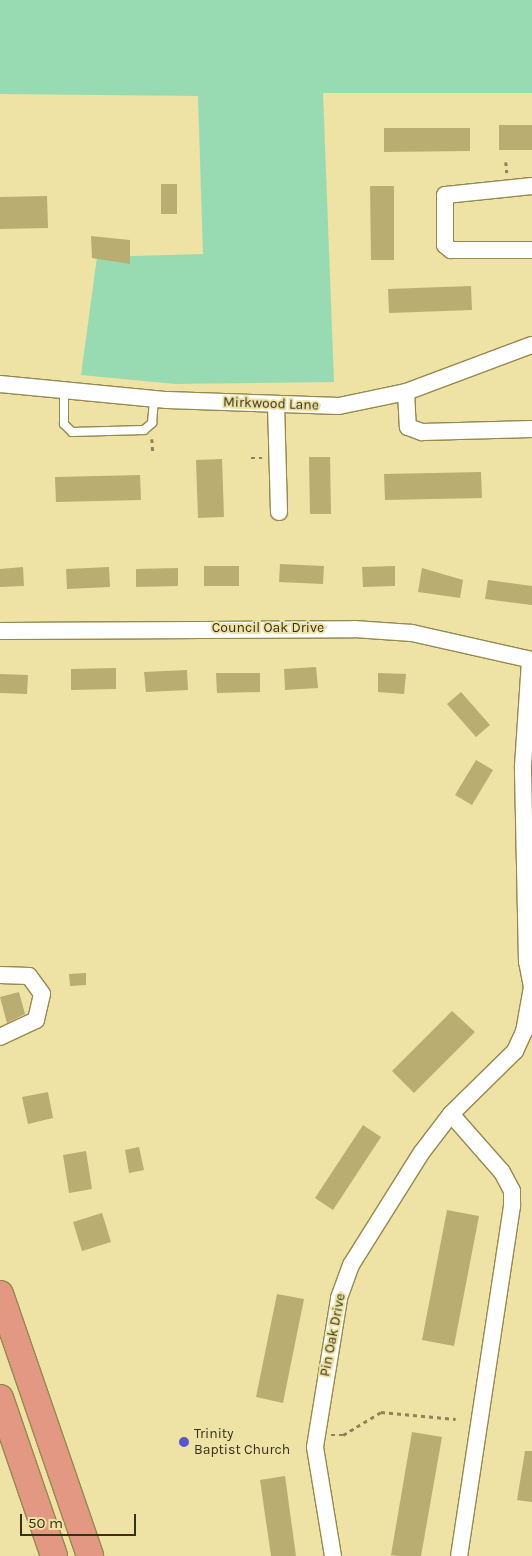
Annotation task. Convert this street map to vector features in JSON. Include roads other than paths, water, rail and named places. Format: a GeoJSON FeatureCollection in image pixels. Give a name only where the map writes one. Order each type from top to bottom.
{"type":"FeatureCollection","features":[{"type":"Feature","properties":{"kind":"highway"},"geometry":{"type":"LineString","coordinates":[[0,1294],[90,1556]]}},
{"type":"Feature","properties":{"kind":"highway"},"geometry":{"type":"LineString","coordinates":[[0,1341],[75,1556]]}},
{"type":"Feature","properties":{"kind":"highway"},"geometry":{"type":"LineString","coordinates":[[0,1398],[54,1556]]}},
{"type":"Feature","properties":{"kind":"street"},"geometry":{"type":"LineString","coordinates":[[532,186],[445,195],[445,245],[451,250],[532,250]]}},
{"type":"Feature","properties":{"kind":"street","name":"Mirkwood Lane"},"geometry":{"type":"LineString","coordinates":[[0,384],[154,399],[339,406],[406,392],[532,345]]}},
{"type":"Feature","properties":{"kind":"street"},"geometry":{"type":"LineString","coordinates":[[406,392],[408,426],[422,432],[532,428]]}},
{"type":"Feature","properties":{"kind":"street"},"geometry":{"type":"LineString","coordinates":[[276,404],[279,512]]}},
{"type":"Feature","properties":{"kind":"street","name":"Council Oak Drive"},"geometry":{"type":"LineString","coordinates":[[0,631],[354,629],[412,633],[531,660]]}},
{"type":"Feature","properties":{"kind":"street","name":"Pin Oak Drive"},"geometry":{"type":"LineString","coordinates":[[333,1556],[316,1447],[339,1298],[351,1265],[422,1152],[451,1114],[515,1052],[524,1032],[532,987],[527,962],[530,843],[523,766],[531,660]]}},
{"type":"Feature","properties":{"kind":"street"},"geometry":{"type":"LineString","coordinates":[[0,975],[29,976],[42,994],[36,1020],[0,1036]]}},
{"type":"Feature","properties":{"kind":"street"},"geometry":{"type":"LineString","coordinates":[[451,1114],[502,1172],[512,1191],[512,1206],[459,1556]]}},
{"type":"Feature","properties":{"kind":"lane"},"geometry":{"type":"LineString","coordinates":[[64,390],[64,424],[72,432],[144,430],[152,423],[154,399]]}},
{"type":"Feature","properties":{"kind":"place","name":"Trinity Baptist Church"},"geometry":{"type":"Point","coordinates":[184,1442]}}]}
